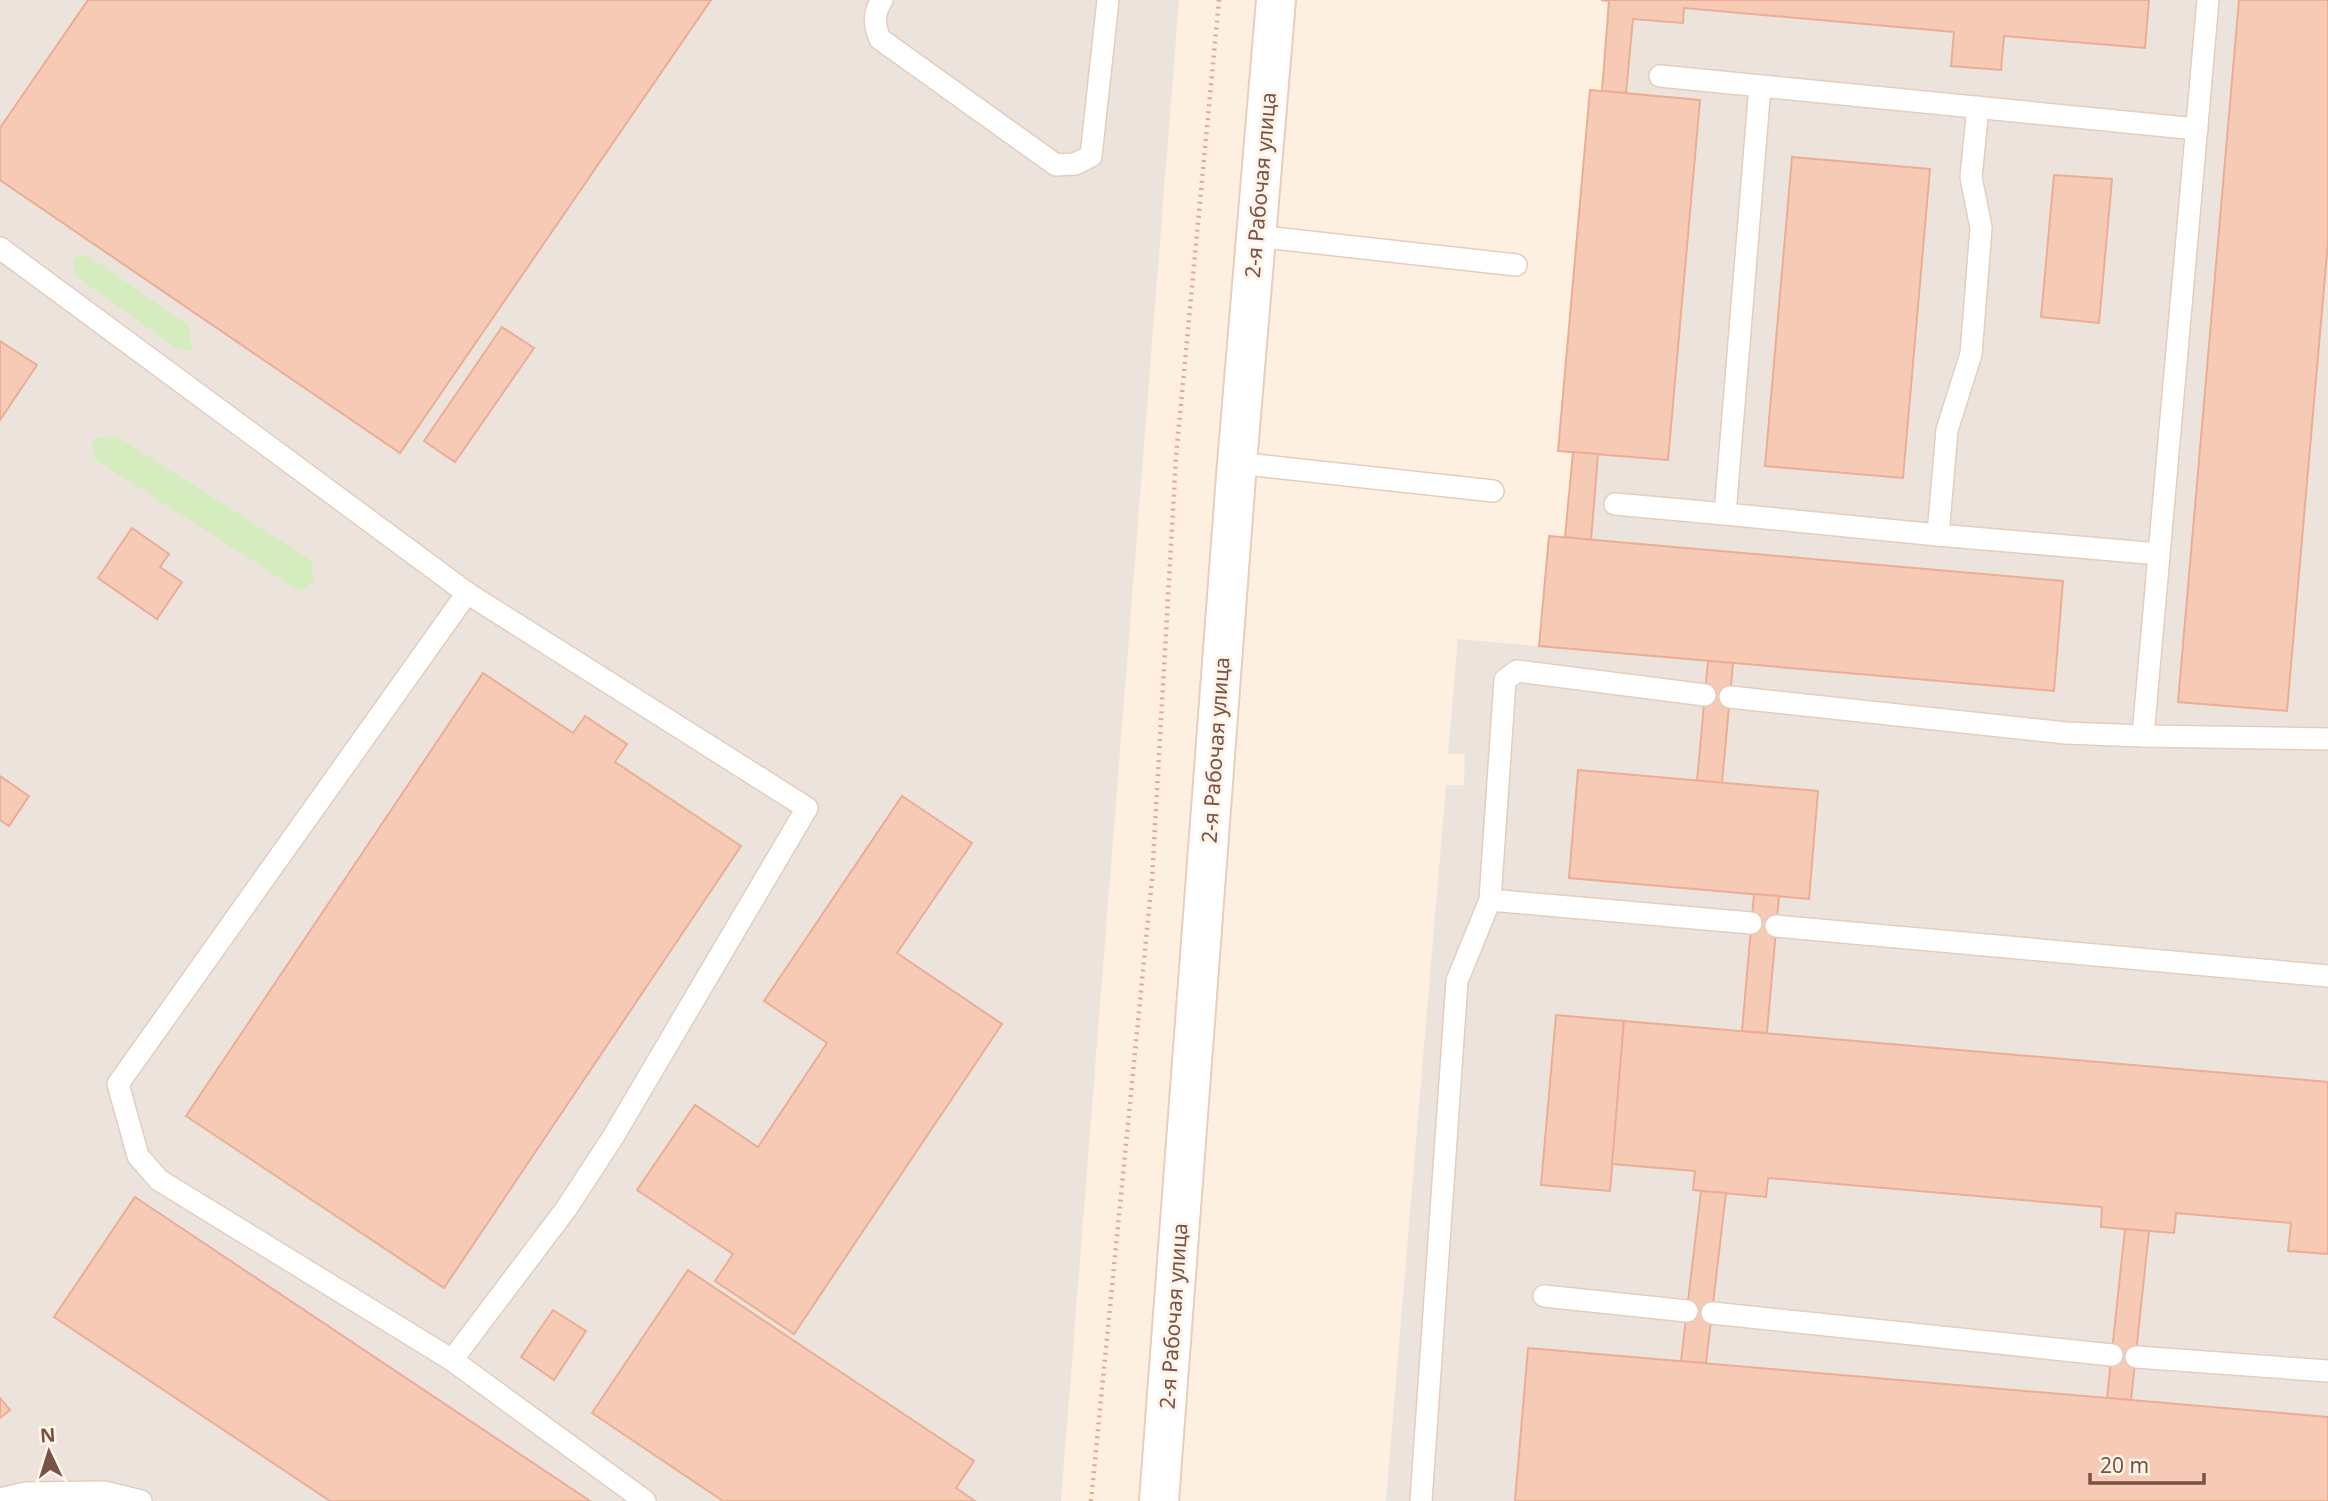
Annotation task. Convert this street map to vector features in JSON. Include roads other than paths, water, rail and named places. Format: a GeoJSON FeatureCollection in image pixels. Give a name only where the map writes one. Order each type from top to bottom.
{"type":"FeatureCollection","features":[{"type":"Feature","properties":{"kind":"main road","name":"2-я Рабочая улица"},"geometry":{"type":"LineString","coordinates":[[1160,1501],[1237,463],[1276,0]]}},
{"type":"Feature","properties":{"kind":"lane"},"geometry":{"type":"LineString","coordinates":[[882,0],[874,25],[880,39],[1056,165],[1075,164],[1091,156],[1108,0]]}},
{"type":"Feature","properties":{"kind":"lane"},"geometry":{"type":"LineString","coordinates":[[2143,736],[2208,0]]}},
{"type":"Feature","properties":{"kind":"lane"},"geometry":{"type":"LineString","coordinates":[[1660,76],[2197,129]]}},
{"type":"Feature","properties":{"kind":"lane"},"geometry":{"type":"LineString","coordinates":[[1725,513],[1760,86]]}},
{"type":"Feature","properties":{"kind":"lane"},"geometry":{"type":"LineString","coordinates":[[1938,534],[1947,430],[1971,354],[1982,228],[1971,177],[1978,107]]}},
{"type":"Feature","properties":{"kind":"lane"},"geometry":{"type":"LineString","coordinates":[[1255,236],[1516,265]]}},
{"type":"Feature","properties":{"kind":"lane"},"geometry":{"type":"LineString","coordinates":[[0,248],[467,593],[807,808],[613,1137],[566,1209],[452,1360]]}},
{"type":"Feature","properties":{"kind":"lane"},"geometry":{"type":"LineString","coordinates":[[1237,463],[1493,491]]}},
{"type":"Feature","properties":{"kind":"lane"},"geometry":{"type":"LineString","coordinates":[[1615,503],[2159,554]]}},
{"type":"Feature","properties":{"kind":"lane"},"geometry":{"type":"LineString","coordinates":[[467,593],[118,1084],[138,1156],[159,1180],[452,1360],[645,1501]]}},
{"type":"Feature","properties":{"kind":"lane"},"geometry":{"type":"LineString","coordinates":[[1421,1501],[1457,981],[1490,900],[1505,680],[1517,671],[1705,695]]}},
{"type":"Feature","properties":{"kind":"lane"},"geometry":{"type":"LineString","coordinates":[[1730,697],[2066,733],[2328,739]]}},
{"type":"Feature","properties":{"kind":"lane"},"geometry":{"type":"LineString","coordinates":[[1490,900],[1751,923]]}},
{"type":"Feature","properties":{"kind":"lane"},"geometry":{"type":"LineString","coordinates":[[1776,926],[2328,976]]}},
{"type":"Feature","properties":{"kind":"lane"},"geometry":{"type":"LineString","coordinates":[[1545,1296],[1687,1311]]}},
{"type":"Feature","properties":{"kind":"lane"},"geometry":{"type":"LineString","coordinates":[[1712,1313],[2112,1355]]}},
{"type":"Feature","properties":{"kind":"lane"},"geometry":{"type":"LineString","coordinates":[[2136,1357],[2328,1371]]}},
{"type":"Feature","properties":{"kind":"lane"},"geometry":{"type":"LineString","coordinates":[[0,1499],[26,1493],[104,1492],[142,1501]]}}]}
